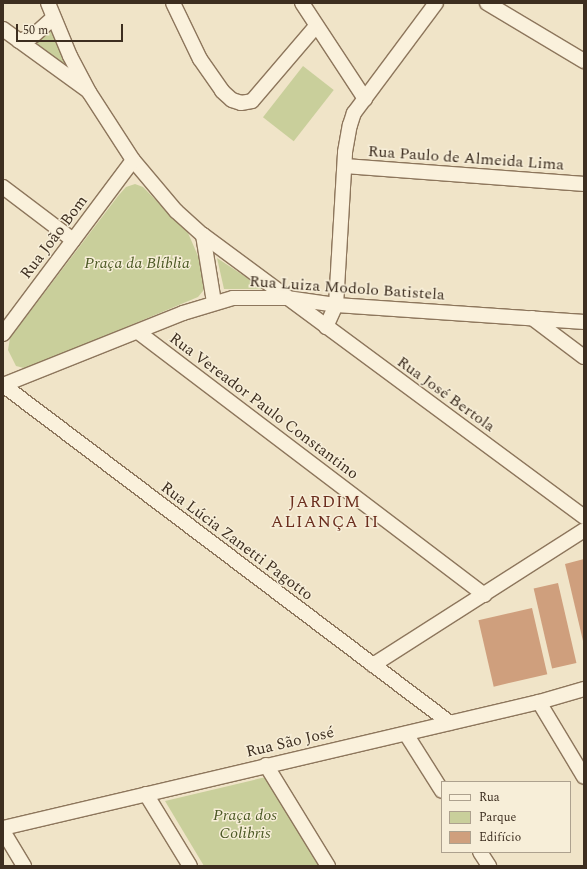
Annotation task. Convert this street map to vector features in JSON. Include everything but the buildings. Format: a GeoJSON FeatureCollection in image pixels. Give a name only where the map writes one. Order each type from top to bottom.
{"type":"FeatureCollection","features":[{"type":"Feature","properties":{"kind":"street"},"geometry":{"type":"LineString","coordinates":[[48,3],[53,18],[89,92]]}},
{"type":"Feature","properties":{"kind":"street"},"geometry":{"type":"LineString","coordinates":[[173,3],[205,66],[222,91],[232,100],[241,103],[252,101],[316,26]]}},
{"type":"Feature","properties":{"kind":"street"},"geometry":{"type":"LineString","coordinates":[[302,3],[365,99]]}},
{"type":"Feature","properties":{"kind":"street"},"geometry":{"type":"LineString","coordinates":[[326,327],[336,305],[345,166],[350,125],[365,99],[436,3]]}},
{"type":"Feature","properties":{"kind":"street"},"geometry":{"type":"LineString","coordinates":[[487,3],[584,61]]}},
{"type":"Feature","properties":{"kind":"street"},"geometry":{"type":"LineString","coordinates":[[18,41],[33,36],[53,18]]}},
{"type":"Feature","properties":{"kind":"street"},"geometry":{"type":"LineString","coordinates":[[3,29],[89,92]]}},
{"type":"Feature","properties":{"kind":"street","name":"Rua José Bertola"},"geometry":{"type":"LineString","coordinates":[[89,92],[133,160],[176,211],[203,235],[584,517]]}},
{"type":"Feature","properties":{"kind":"street","name":"Rua João Bom"},"geometry":{"type":"LineString","coordinates":[[3,334],[133,160]]}},
{"type":"Feature","properties":{"kind":"street","name":"Rua Paulo de Almeida Lima"},"geometry":{"type":"LineString","coordinates":[[345,166],[584,184]]}},
{"type":"Feature","properties":{"kind":"street"},"geometry":{"type":"LineString","coordinates":[[3,187],[73,240]]}},
{"type":"Feature","properties":{"kind":"street"},"geometry":{"type":"LineString","coordinates":[[203,235],[214,302]]}},
{"type":"Feature","properties":{"kind":"street","name":"Rua Luiza Modolo Batistela"},"geometry":{"type":"LineString","coordinates":[[3,385],[214,302],[233,298],[287,298],[336,305],[584,322]]}},
{"type":"Feature","properties":{"kind":"street"},"geometry":{"type":"LineString","coordinates":[[532,318],[584,357]]}},
{"type":"Feature","properties":{"kind":"street","name":"Rua Vereador Paulo Constantino"},"geometry":{"type":"LineString","coordinates":[[138,332],[484,595]]}},
{"type":"Feature","properties":{"kind":"street","name":"Rua Lúcia Zanetti Pagotto"},"geometry":{"type":"LineString","coordinates":[[3,385],[450,723]]}},
{"type":"Feature","properties":{"kind":"street"},"geometry":{"type":"LineString","coordinates":[[374,665],[584,530]]}},
{"type":"Feature","properties":{"kind":"street","name":"Rua São José"},"geometry":{"type":"LineString","coordinates":[[3,828],[266,765],[406,734],[539,702],[584,689]]}},
{"type":"Feature","properties":{"kind":"street"},"geometry":{"type":"LineString","coordinates":[[539,702],[584,777]]}},
{"type":"Feature","properties":{"kind":"street"},"geometry":{"type":"LineString","coordinates":[[406,734],[441,789]]}},
{"type":"Feature","properties":{"kind":"street"},"geometry":{"type":"LineString","coordinates":[[266,765],[328,866]]}},
{"type":"Feature","properties":{"kind":"street"},"geometry":{"type":"LineString","coordinates":[[146,794],[190,866]]}},
{"type":"Feature","properties":{"kind":"street"},"geometry":{"type":"LineString","coordinates":[[3,831],[24,866]]}},
{"type":"Feature","properties":{"kind":"street"},"geometry":{"type":"LineString","coordinates":[[481,853],[489,866]]}},
{"type":"Feature","properties":{"kind":"green space"},"geometry":{"type":"Polygon","coordinates":[[[51,31],[68,68],[34,45],[51,31]]]}},
{"type":"Feature","properties":{"kind":"green space"},"geometry":{"type":"Polygon","coordinates":[[[303,66],[334,90],[294,141],[263,117],[303,66]]]}},
{"type":"Feature","properties":{"kind":"green space","name":"Praça da Blíblia"},"geometry":{"type":"Polygon","coordinates":[[[135,184],[143,187],[188,233],[205,272],[203,291],[198,297],[33,366],[24,368],[16,366],[8,350],[10,338],[118,196],[126,187],[135,184]]]}},
{"type":"Feature","properties":{"kind":"green space"},"geometry":{"type":"Polygon","coordinates":[[[217,258],[264,289],[224,289],[217,258]]]}},
{"type":"Feature","properties":{"kind":"green space","name":"Praça dos Colibris"},"geometry":{"type":"Polygon","coordinates":[[[266,777],[319,866],[204,866],[165,801],[266,777]]]}},
{"type":"Feature","properties":{"kind":"district","name":"JARDIM ALIANÇA II"},"geometry":{"type":"Point","coordinates":[325,513]}}]}
